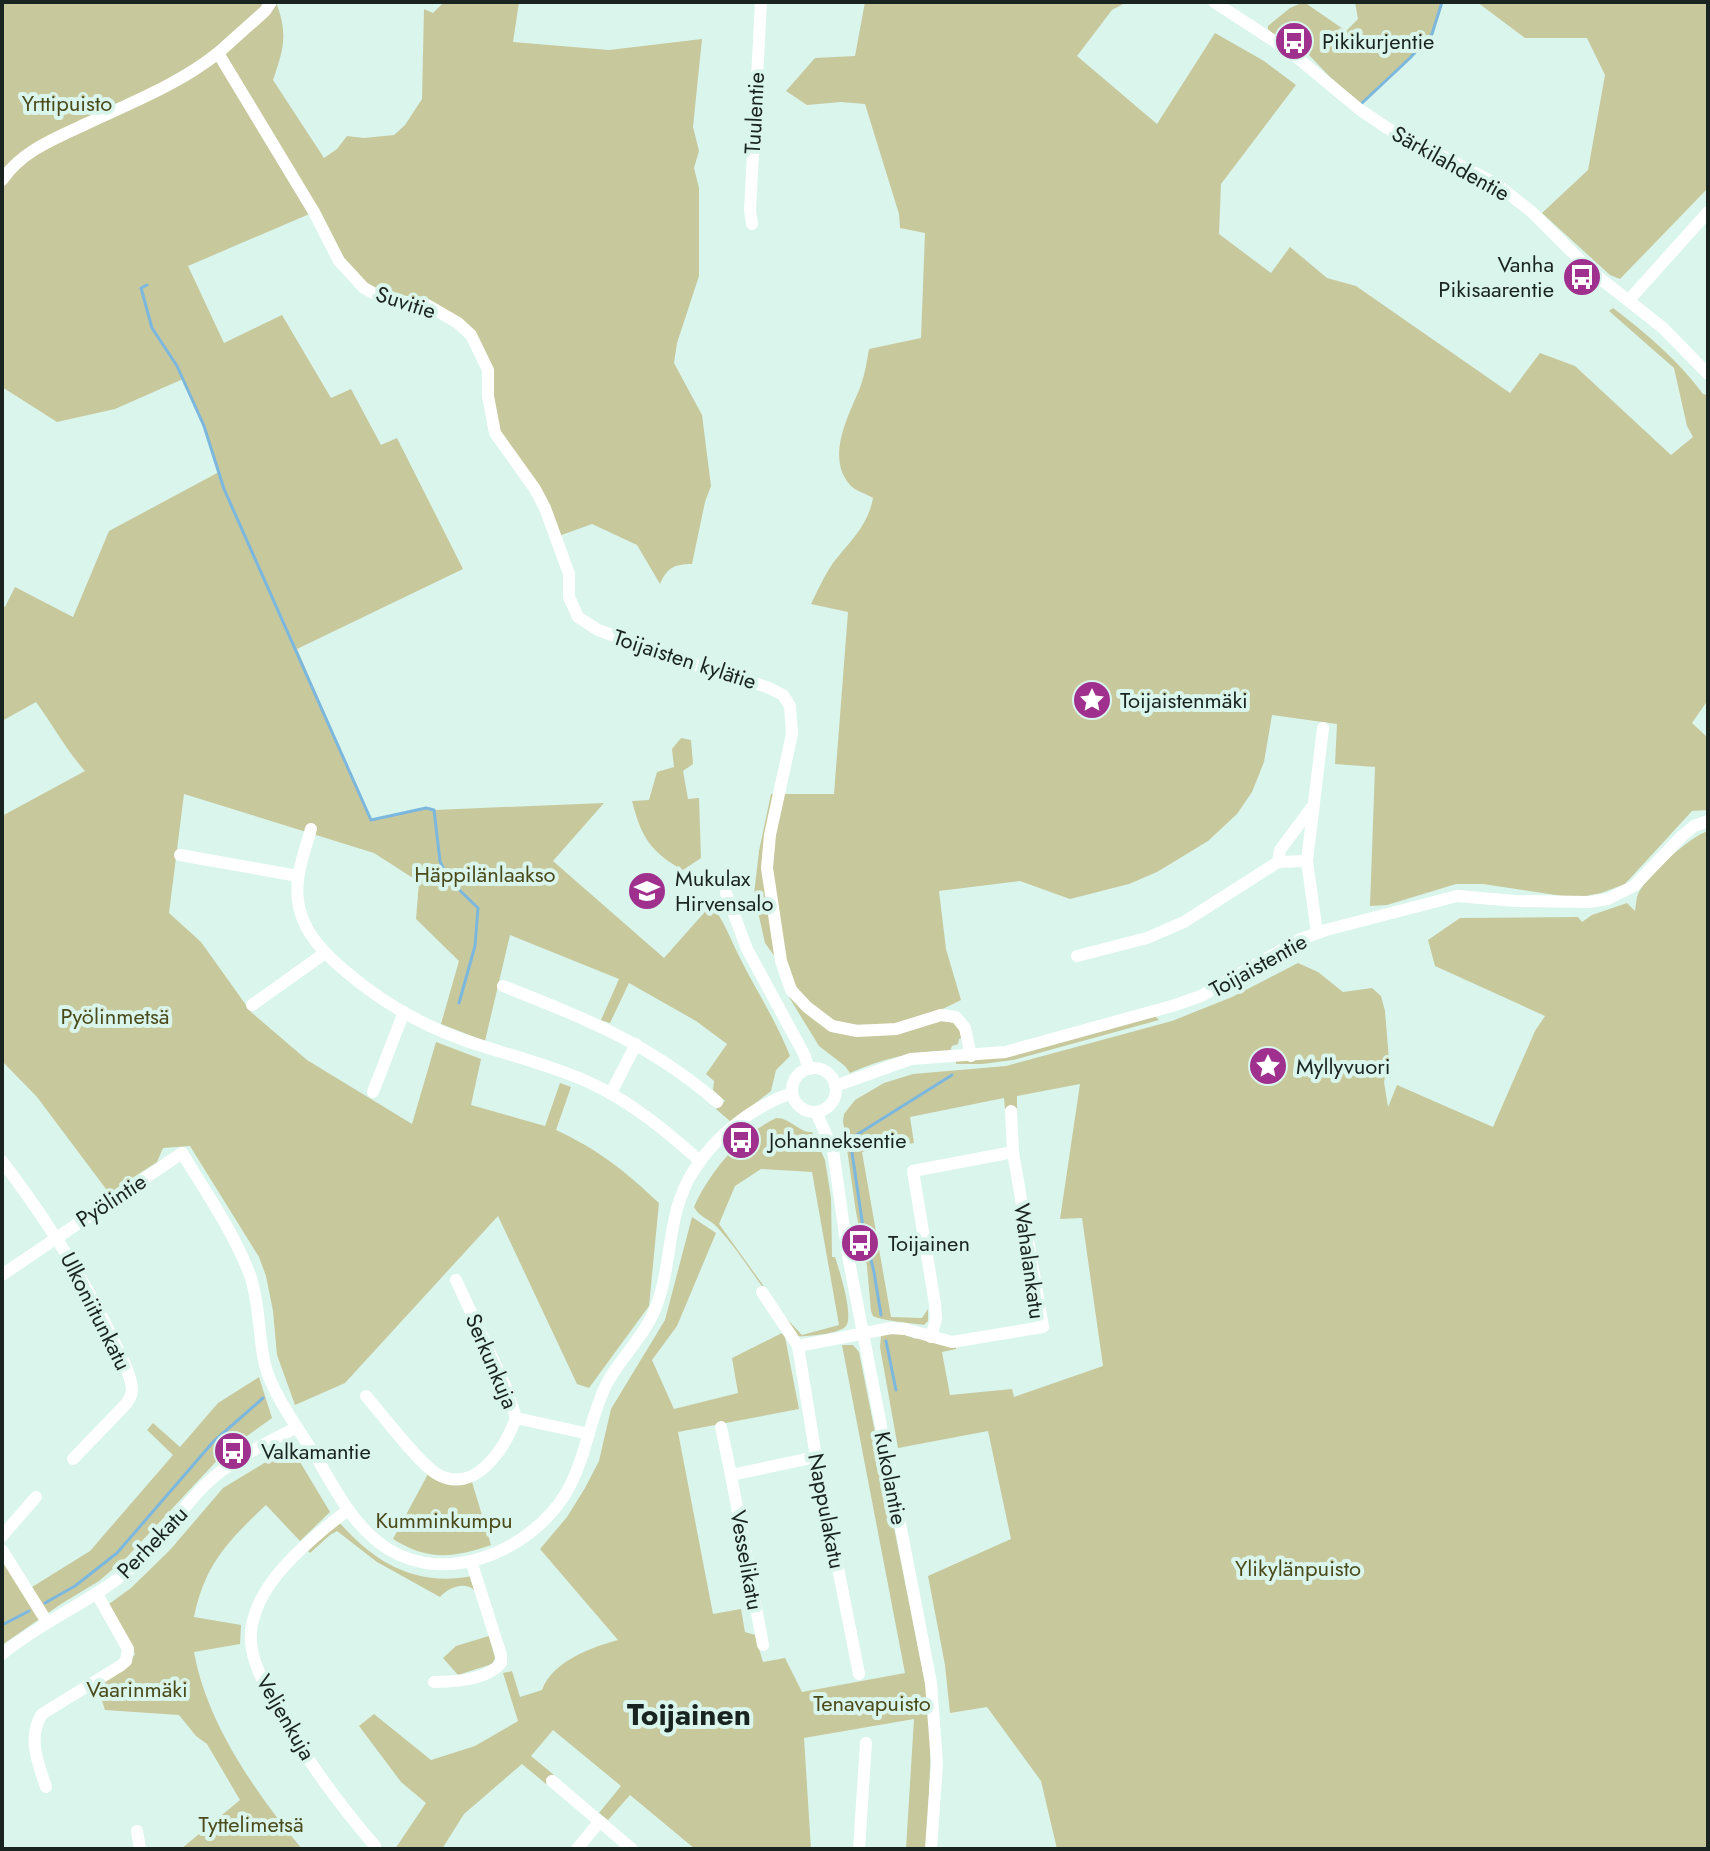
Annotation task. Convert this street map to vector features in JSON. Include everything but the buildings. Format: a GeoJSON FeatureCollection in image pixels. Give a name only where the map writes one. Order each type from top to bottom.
{"type":"FeatureCollection","features":[{"type":"Feature","properties":{"kind":"street"},"geometry":{"type":"LineString","coordinates":[[2,180],[15,161],[53,139],[178,81],[218,53],[271,2]]}},
{"type":"Feature","properties":{"kind":"street","name":"Tuulentie"},"geometry":{"type":"LineString","coordinates":[[752,224],[750,210],[761,2]]}},
{"type":"Feature","properties":{"kind":"street","name":"Särkilahdentie"},"geometry":{"type":"LineString","coordinates":[[1214,2],[1288,50],[1379,123],[1512,194],[1592,272],[1667,332],[1708,374]]}},
{"type":"Feature","properties":{"kind":"street","name":"Suvitie"},"geometry":{"type":"LineString","coordinates":[[218,53],[314,212],[339,261],[364,288],[392,300],[427,305],[458,323],[471,335],[488,370],[488,396],[495,433],[535,489],[556,537]]}},
{"type":"Feature","properties":{"kind":"street"},"geometry":{"type":"LineString","coordinates":[[1629,300],[1708,212]]}},
{"type":"Feature","properties":{"kind":"street","name":"Toijaisten kylätie"},"geometry":{"type":"LineString","coordinates":[[556,537],[569,574],[571,605],[583,622],[706,669],[767,687],[783,695],[790,706],[792,734],[770,835],[767,868],[781,961],[791,990],[832,1026],[857,1031],[896,1029],[941,1015],[956,1017],[965,1028],[971,1056]]}},
{"type":"Feature","properties":{"kind":"street"},"geometry":{"type":"LineString","coordinates":[[1317,933],[1307,861],[1323,728]]}},
{"type":"Feature","properties":{"kind":"street"},"geometry":{"type":"LineString","coordinates":[[1278,862],[1280,850],[1312,807]]}},
{"type":"Feature","properties":{"kind":"street","name":"Toijaistentie"},"geometry":{"type":"LineString","coordinates":[[835,1086],[911,1059],[1005,1052],[1172,1006],[1201,996],[1289,944],[1317,933],[1457,896],[1516,901],[1589,902],[1608,899],[1634,886],[1682,836],[1694,826],[1708,821]]}},
{"type":"Feature","properties":{"kind":"street"},"geometry":{"type":"LineString","coordinates":[[311,829],[298,876],[297,892],[302,916],[314,941],[358,982],[404,1012],[462,1040],[561,1071],[611,1093],[656,1123],[700,1161]]}},
{"type":"Feature","properties":{"kind":"street"},"geometry":{"type":"LineString","coordinates":[[180,855],[298,876]]}},
{"type":"Feature","properties":{"kind":"street"},"geometry":{"type":"LineString","coordinates":[[1077,956],[1122,946],[1184,922],[1214,906],[1278,862],[1307,861]]}},
{"type":"Feature","properties":{"kind":"street"},"geometry":{"type":"LineString","coordinates":[[726,893],[747,949],[804,1054],[809,1069]]}},
{"type":"Feature","properties":{"kind":"street"},"geometry":{"type":"LineString","coordinates":[[252,1005],[325,953]]}},
{"type":"Feature","properties":{"kind":"street"},"geometry":{"type":"LineString","coordinates":[[503,986],[636,1044],[671,1064],[717,1102]]}},
{"type":"Feature","properties":{"kind":"street"},"geometry":{"type":"LineString","coordinates":[[373,1092],[404,1012]]}},
{"type":"Feature","properties":{"kind":"street"},"geometry":{"type":"LineString","coordinates":[[611,1093],[636,1044]]}},
{"type":"Feature","properties":{"kind":"street"},"geometry":{"type":"LineString","coordinates":[[809,1069],[826,1072],[835,1086],[835,1097],[830,1105],[816,1112],[800,1107],[792,1093],[796,1077],[809,1069]]}},
{"type":"Feature","properties":{"kind":"street"},"geometry":{"type":"LineString","coordinates":[[297,1427],[348,1510],[370,1535],[400,1555],[434,1564],[471,1561],[523,1539],[549,1515],[576,1473],[597,1405],[609,1380],[655,1309],[679,1199],[700,1161],[750,1113],[792,1093]]}},
{"type":"Feature","properties":{"kind":"street","name":"Wahalankatu"},"geometry":{"type":"LineString","coordinates":[[863,1333],[901,1328],[952,1342],[1043,1327],[1013,1152],[1011,1111]]}},
{"type":"Feature","properties":{"kind":"street","name":"Kukolantie"},"geometry":{"type":"LineString","coordinates":[[816,1112],[833,1150],[848,1256],[931,1683],[937,1763],[931,1849]]}},
{"type":"Feature","properties":{"kind":"street"},"geometry":{"type":"LineString","coordinates":[[931,1337],[936,1319],[935,1304],[913,1171],[1013,1152]]}},
{"type":"Feature","properties":{"kind":"street","name":"Pyölintie"},"geometry":{"type":"LineString","coordinates":[[2,1275],[182,1153],[250,1276],[268,1374],[297,1427]]}},
{"type":"Feature","properties":{"kind":"street","name":"Ulkoniitunkatu"},"geometry":{"type":"LineString","coordinates":[[2,1161],[57,1237],[96,1303],[132,1385],[131,1397],[125,1405],[73,1459]]}},
{"type":"Feature","properties":{"kind":"street","name":"Serkunkuja"},"geometry":{"type":"LineString","coordinates":[[456,1280],[505,1385],[516,1418],[589,1434]]}},
{"type":"Feature","properties":{"kind":"street","name":"Nappulakatu"},"geometry":{"type":"LineString","coordinates":[[762,1292],[798,1346],[816,1457],[859,1674]]}},
{"type":"Feature","properties":{"kind":"street"},"geometry":{"type":"LineString","coordinates":[[798,1346],[863,1333]]}},
{"type":"Feature","properties":{"kind":"street"},"geometry":{"type":"LineString","coordinates":[[366,1396],[431,1469],[448,1478],[466,1478],[486,1467],[508,1438],[516,1418]]}},
{"type":"Feature","properties":{"kind":"street","name":"Perhekatu"},"geometry":{"type":"LineString","coordinates":[[2,1654],[132,1568],[205,1485],[222,1471],[297,1427]]}},
{"type":"Feature","properties":{"kind":"street","name":"Vesselikatu"},"geometry":{"type":"LineString","coordinates":[[721,1427],[763,1645]]}},
{"type":"Feature","properties":{"kind":"street"},"geometry":{"type":"LineString","coordinates":[[731,1475],[816,1457]]}},
{"type":"Feature","properties":{"kind":"street"},"geometry":{"type":"LineString","coordinates":[[2,1536],[36,1497]]}},
{"type":"Feature","properties":{"kind":"street","name":"Veljenkuja"},"geometry":{"type":"LineString","coordinates":[[348,1510],[281,1571],[265,1590],[255,1614],[252,1649],[258,1669],[289,1729],[343,1808],[375,1846]]}},
{"type":"Feature","properties":{"kind":"street"},"geometry":{"type":"LineString","coordinates":[[2,1550],[47,1622]]}},
{"type":"Feature","properties":{"kind":"street"},"geometry":{"type":"LineString","coordinates":[[434,1682],[455,1682],[489,1672],[501,1663],[471,1561]]}},
{"type":"Feature","properties":{"kind":"street"},"geometry":{"type":"LineString","coordinates":[[46,1787],[36,1753],[37,1721],[49,1707],[126,1661],[129,1653],[97,1594]]}},
{"type":"Feature","properties":{"kind":"street"},"geometry":{"type":"LineString","coordinates":[[859,1849],[866,1743]]}},
{"type":"Feature","properties":{"kind":"street"},"geometry":{"type":"LineString","coordinates":[[552,1781],[632,1849]]}},
{"type":"Feature","properties":{"kind":"street"},"geometry":{"type":"LineString","coordinates":[[577,1849],[599,1822]]}},
{"type":"Feature","properties":{"kind":"street"},"geometry":{"type":"LineString","coordinates":[[137,1831],[140,1849]]}},
{"type":"Feature","properties":{"kind":"green space"},"geometry":{"type":"Polygon","coordinates":[[[2,2],[276,2],[283,41],[273,80],[324,158],[337,149],[347,136],[394,135],[405,125],[422,99],[424,9],[433,13],[444,2],[519,2],[513,42],[609,50],[702,39],[693,127],[699,151],[694,168],[699,188],[699,276],[677,343],[674,363],[702,415],[711,486],[692,564],[672,568],[660,584],[637,545],[592,524],[556,537],[545,508],[495,433],[478,347],[446,316],[375,294],[339,261],[314,212],[188,266],[224,343],[282,315],[331,398],[351,389],[381,445],[397,438],[463,569],[297,649],[371,820],[426,808],[604,803],[553,861],[664,958],[711,905],[723,922],[790,1056],[776,1070],[771,1091],[731,1122],[716,1109],[725,1101],[713,1090],[714,1081],[706,1074],[727,1044],[696,1021],[629,983],[610,1023],[601,1020],[619,979],[510,935],[485,1041],[441,1024],[459,961],[416,919],[419,882],[374,853],[184,794],[169,913],[201,942],[251,1012],[307,1060],[412,1124],[436,1042],[481,1059],[471,1105],[545,1126],[560,1083],[571,1087],[556,1130],[611,1162],[659,1203],[649,1306],[589,1388],[577,1384],[498,1216],[345,1383],[295,1405],[277,1355],[273,1311],[259,1257],[190,1146],[163,1148],[157,1162],[109,1193],[37,1097],[2,1061],[2,816],[85,771],[36,702],[2,721],[2,605],[5,607],[15,587],[73,617],[109,531],[219,472],[204,426],[183,379],[115,409],[57,422],[2,387],[2,2]]]}},
{"type":"Feature","properties":{"kind":"green space"},"geometry":{"type":"Polygon","coordinates":[[[865,2],[1127,2],[1112,10],[1077,56],[1157,124],[1215,33],[1264,61],[1296,85],[1221,184],[1219,234],[1271,273],[1290,247],[1327,278],[1356,286],[1510,393],[1540,353],[1575,366],[1671,455],[1693,437],[1687,426],[1674,368],[1609,311],[1613,308],[1661,348],[1703,394],[1708,395],[1708,700],[1692,723],[1708,738],[1708,810],[1692,811],[1625,884],[1601,893],[1576,898],[1483,884],[1456,884],[1387,905],[1370,906],[1375,767],[1335,764],[1337,724],[1272,715],[1264,762],[1252,792],[1237,814],[1208,841],[1157,872],[1129,884],[1070,899],[1020,881],[939,891],[946,949],[961,1000],[926,1017],[896,1024],[845,1025],[823,1017],[801,993],[765,943],[754,894],[759,851],[771,794],[834,794],[848,612],[811,604],[830,568],[858,533],[871,508],[873,498],[853,488],[843,475],[839,449],[865,372],[869,349],[921,338],[925,233],[900,228],[899,214],[865,104],[841,102],[807,105],[786,91],[815,58],[855,56],[865,2]]]}},
{"type":"Feature","properties":{"kind":"green space"},"geometry":{"type":"Polygon","coordinates":[[[1304,2],[1346,31],[1358,19],[1355,2],[1442,2],[1432,34],[1361,104],[1293,39],[1273,34],[1268,29],[1290,8],[1304,2]]]}},
{"type":"Feature","properties":{"kind":"green space"},"geometry":{"type":"Polygon","coordinates":[[[1477,2],[1708,2],[1708,188],[1620,279],[1610,275],[1542,213],[1588,170],[1605,75],[1587,38],[1525,38],[1477,2]]]}},
{"type":"Feature","properties":{"kind":"green space"},"geometry":{"type":"Polygon","coordinates":[[[681,738],[691,740],[693,764],[683,771],[688,799],[699,798],[701,858],[683,870],[662,857],[648,842],[632,801],[649,800],[657,772],[674,767],[672,749],[681,738]]]}},
{"type":"Feature","properties":{"kind":"green space","name":"Ylikylänpuisto"},"geometry":{"type":"Polygon","coordinates":[[[1708,831],[1708,1849],[1057,1849],[1041,1781],[987,1707],[950,1713],[945,1665],[928,1576],[1011,1539],[988,1431],[898,1448],[880,1347],[881,1336],[894,1333],[956,1346],[956,1349],[942,1352],[950,1395],[1012,1389],[1014,1397],[1103,1366],[1082,1218],[1060,1219],[1080,1084],[1017,1096],[1017,1108],[1005,1109],[1004,1098],[910,1117],[914,1143],[862,1152],[891,1317],[922,1318],[928,1309],[928,1321],[924,1325],[878,1318],[871,1311],[844,1114],[855,1100],[884,1083],[913,1074],[1006,1066],[1172,1021],[1232,997],[1298,963],[1318,972],[1343,992],[1372,988],[1381,996],[1389,1060],[1384,1082],[1388,1107],[1397,1085],[1493,1127],[1535,1031],[1545,1016],[1435,966],[1428,940],[1460,918],[1578,917],[1582,922],[1592,915],[1627,903],[1635,911],[1638,894],[1651,876],[1680,848],[1708,831]]]}},
{"type":"Feature","properties":{"kind":"green space"},"geometry":{"type":"Polygon","coordinates":[[[794,995],[830,1028],[938,1020],[955,1023],[964,1038],[959,1039],[950,1051],[899,1056],[850,1073],[819,1046],[789,997],[794,995]]]}},
{"type":"Feature","properties":{"kind":"green space"},"geometry":{"type":"Polygon","coordinates":[[[1155,1016],[1159,1020],[1013,1060],[956,1064],[956,1061],[995,1058],[1155,1016]]]}},
{"type":"Feature","properties":{"kind":"green space"},"geometry":{"type":"Polygon","coordinates":[[[776,1118],[812,1132],[825,1160],[831,1198],[832,1257],[835,1257],[840,1271],[848,1313],[846,1326],[837,1331],[796,1336],[787,1319],[802,1335],[839,1325],[812,1172],[761,1169],[735,1186],[719,1224],[781,1310],[726,1238],[694,1207],[708,1180],[738,1145],[776,1118]]]}},
{"type":"Feature","properties":{"kind":"green space","name":"Tenavapuisto"},"geometry":{"type":"Polygon","coordinates":[[[692,1217],[716,1233],[677,1326],[652,1360],[674,1409],[738,1393],[732,1358],[782,1333],[799,1409],[678,1432],[713,1614],[741,1609],[745,1632],[755,1635],[763,1662],[785,1658],[802,1692],[905,1673],[842,1345],[853,1345],[859,1352],[926,1688],[931,1740],[927,1849],[906,1849],[914,1719],[804,1738],[811,1849],[695,1849],[630,1795],[608,1820],[599,1813],[621,1786],[553,1730],[531,1756],[554,1775],[546,1784],[522,1764],[464,1814],[442,1849],[395,1849],[426,1803],[401,1782],[359,1726],[374,1714],[431,1760],[475,1746],[518,1721],[503,1673],[512,1671],[520,1697],[542,1690],[555,1671],[574,1657],[618,1640],[540,1549],[567,1517],[585,1488],[599,1461],[611,1409],[665,1320],[692,1217]]]}},
{"type":"Feature","properties":{"kind":"green space"},"geometry":{"type":"Polygon","coordinates":[[[259,1377],[272,1418],[225,1452],[127,1557],[99,1581],[2,1645],[2,1556],[24,1592],[90,1551],[173,1455],[147,1430],[153,1423],[180,1447],[218,1403],[259,1377]]]}},
{"type":"Feature","properties":{"kind":"green space"},"geometry":{"type":"Polygon","coordinates":[[[291,1447],[330,1512],[300,1541],[266,1505],[240,1530],[212,1568],[194,1617],[241,1625],[240,1644],[194,1652],[200,1679],[222,1731],[251,1781],[302,1849],[181,1849],[240,1800],[207,1744],[179,1715],[105,1710],[97,1686],[127,1666],[135,1654],[109,1604],[131,1588],[170,1550],[223,1488],[291,1447]]]}},
{"type":"Feature","properties":{"kind":"green space","name":"Kumminkumpu"},"geometry":{"type":"Polygon","coordinates":[[[428,1474],[460,1485],[472,1482],[491,1545],[465,1553],[441,1555],[418,1551],[393,1539],[428,1474]]]}},
{"type":"Feature","properties":{"kind":"green space"},"geometry":{"type":"Polygon","coordinates":[[[339,1522],[382,1560],[415,1575],[452,1579],[472,1576],[474,1590],[466,1586],[456,1587],[440,1597],[377,1562],[337,1531],[310,1553],[308,1551],[339,1522]]]}},
{"type":"Feature","properties":{"kind":"green space"},"geometry":{"type":"Polygon","coordinates":[[[489,1636],[495,1658],[492,1664],[458,1675],[443,1658],[456,1646],[489,1636]]]}},
{"type":"Feature","properties":{"kind":"waterway"},"geometry":{"type":"LineString","coordinates":[[1361,104],[1432,34],[1442,2]]}},
{"type":"Feature","properties":{"kind":"waterway"},"geometry":{"type":"LineString","coordinates":[[147,285],[141,288],[152,328],[177,366],[204,426],[224,489],[371,820],[426,808],[434,810],[440,861],[448,879],[478,908],[475,946],[459,1003]]}},
{"type":"Feature","properties":{"kind":"waterway"},"geometry":{"type":"LineString","coordinates":[[881,1315],[863,1227],[850,1139],[952,1075]]}},
{"type":"Feature","properties":{"kind":"waterway"},"geometry":{"type":"LineString","coordinates":[[886,1341],[896,1390]]}},
{"type":"Feature","properties":{"kind":"waterway"},"geometry":{"type":"LineString","coordinates":[[45,1603],[75,1586],[117,1553],[213,1442],[263,1398]]}},
{"type":"Feature","properties":{"kind":"waterway"},"geometry":{"type":"LineString","coordinates":[[2,1625],[29,1611]]}},
{"type":"Feature","properties":{"kind":"place","name":"Pikikurjentie"},"geometry":{"type":"Point","coordinates":[1294,41]}},
{"type":"Feature","properties":{"kind":"place","name":"Vanha Pikisaarentie"},"geometry":{"type":"Point","coordinates":[1582,277]}},
{"type":"Feature","properties":{"kind":"place","name":"Toijaistenmäki"},"geometry":{"type":"Point","coordinates":[1092,700]}},
{"type":"Feature","properties":{"kind":"place","name":"Mukulax Hirvensalo"},"geometry":{"type":"Point","coordinates":[647,891]}},
{"type":"Feature","properties":{"kind":"place","name":"Myllyvuori"},"geometry":{"type":"Point","coordinates":[1268,1066]}},
{"type":"Feature","properties":{"kind":"place","name":"Johanneksentie"},"geometry":{"type":"Point","coordinates":[741,1140]}},
{"type":"Feature","properties":{"kind":"place","name":"Toijainen"},"geometry":{"type":"Point","coordinates":[860,1243]}},
{"type":"Feature","properties":{"kind":"place","name":"Valkamantie"},"geometry":{"type":"Point","coordinates":[233,1451]}},
{"type":"Feature","properties":{"kind":"district","name":"Toijainen"},"geometry":{"type":"Point","coordinates":[689,1715]}},
{"type":"Feature","properties":{"kind":"park label","name":"Yrttipuisto"},"geometry":{"type":"Point","coordinates":[67,103]}},
{"type":"Feature","properties":{"kind":"park label","name":"Häppilänlaakso"},"geometry":{"type":"Point","coordinates":[485,874]}},
{"type":"Feature","properties":{"kind":"park label","name":"Pyölinmetsä"},"geometry":{"type":"Point","coordinates":[115,1016]}},
{"type":"Feature","properties":{"kind":"park label","name":"Vaarinmäki"},"geometry":{"type":"Point","coordinates":[137,1689]}},
{"type":"Feature","properties":{"kind":"park label","name":"Tyttelimetsä"},"geometry":{"type":"Point","coordinates":[251,1824]}}]}
